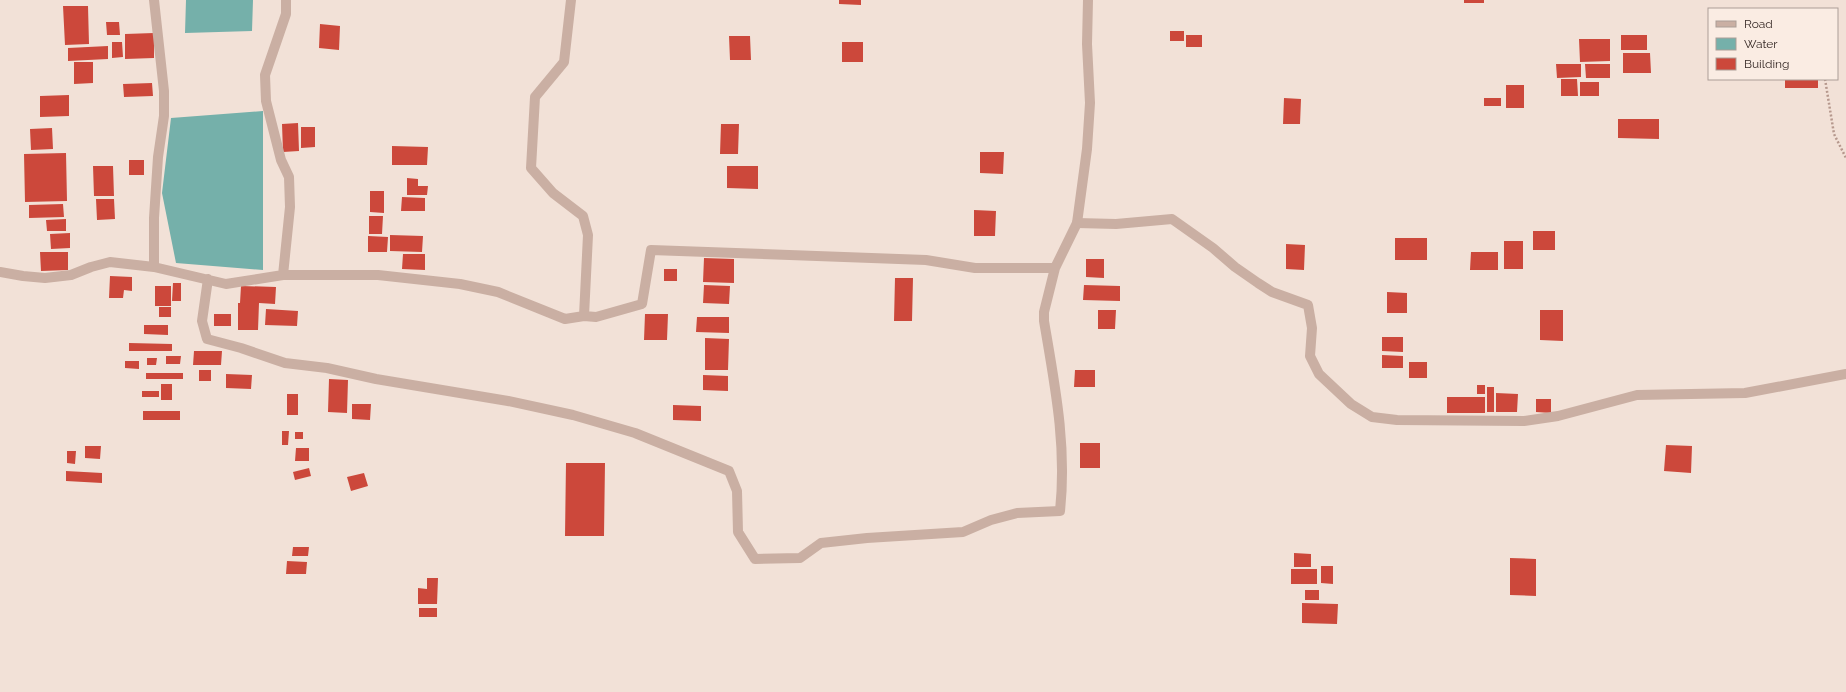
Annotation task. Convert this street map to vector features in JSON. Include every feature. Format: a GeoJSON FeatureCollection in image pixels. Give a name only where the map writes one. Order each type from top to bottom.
{"type":"FeatureCollection","features":[{"type":"Feature","properties":{"kind":"street"},"geometry":{"type":"LineString","coordinates":[[154,0],[164,91],[164,116],[158,158],[154,218],[154,267]]}},
{"type":"Feature","properties":{"kind":"street"},"geometry":{"type":"LineString","coordinates":[[283,274],[290,207],[289,177],[281,160],[266,101],[265,75],[286,14],[286,0]]}},
{"type":"Feature","properties":{"kind":"street"},"geometry":{"type":"LineString","coordinates":[[571,0],[564,62],[535,97],[531,168],[553,193],[583,216],[588,235],[584,316]]}},
{"type":"Feature","properties":{"kind":"street"},"geometry":{"type":"LineString","coordinates":[[208,279],[202,321],[207,340],[241,348],[285,363],[327,368],[376,379],[508,401],[573,414],[635,433],[729,471],[737,491],[738,532],[755,559],[800,558],[821,543],[867,538],[963,532],[991,520],[1017,512],[1060,511],[1063,482],[1060,412],[1044,321],[1044,312],[1055,268],[1077,223],[1087,149],[1090,103],[1087,44],[1088,0]]}},
{"type":"Feature","properties":{"kind":"street"},"geometry":{"type":"LineString","coordinates":[[1077,223],[1116,224],[1172,219],[1213,248],[1235,267],[1272,292],[1308,305],[1312,328],[1310,356],[1319,374],[1351,404],[1372,417],[1397,420],[1524,421],[1558,416],[1637,395],[1745,393],[1846,374]]}},
{"type":"Feature","properties":{"kind":"street"},"geometry":{"type":"LineString","coordinates":[[0,272],[45,278],[71,275],[91,267],[110,262],[154,267],[226,284],[283,274],[378,275],[460,284],[498,292],[564,319],[584,316],[596,317],[642,304],[651,250],[926,260],[975,268],[1055,268]]}},
{"type":"Feature","properties":{"kind":"path"},"geometry":{"type":"LineString","coordinates":[[1825,80],[1834,134],[1846,158]]}},
{"type":"Feature","properties":{"kind":"water"},"geometry":{"type":"Polygon","coordinates":[[[186,0],[253,0],[252,31],[185,33],[186,0]]]}},
{"type":"Feature","properties":{"kind":"water"},"geometry":{"type":"Polygon","coordinates":[[[263,111],[263,270],[176,263],[162,193],[171,118],[263,111]]]}},
{"type":"Feature","properties":{"kind":"building"},"geometry":{"type":"Polygon","coordinates":[[[839,0],[861,0],[861,5],[839,4],[839,0]]]}},
{"type":"Feature","properties":{"kind":"building"},"geometry":{"type":"Polygon","coordinates":[[[1464,0],[1484,0],[1484,3],[1464,3],[1464,0]]]}},
{"type":"Feature","properties":{"kind":"building"},"geometry":{"type":"Polygon","coordinates":[[[63,6],[88,6],[89,44],[65,45],[63,6]]]}},
{"type":"Feature","properties":{"kind":"building"},"geometry":{"type":"Polygon","coordinates":[[[106,22],[119,22],[120,35],[107,35],[106,22]]]}},
{"type":"Feature","properties":{"kind":"building"},"geometry":{"type":"Polygon","coordinates":[[[320,24],[340,26],[339,50],[319,48],[320,24]]]}},
{"type":"Feature","properties":{"kind":"building"},"geometry":{"type":"Polygon","coordinates":[[[1170,31],[1184,31],[1184,41],[1170,41],[1170,31]]]}},
{"type":"Feature","properties":{"kind":"building"},"geometry":{"type":"Polygon","coordinates":[[[154,33],[154,58],[125,59],[125,34],[154,33]]]}},
{"type":"Feature","properties":{"kind":"building"},"geometry":{"type":"Polygon","coordinates":[[[1186,35],[1202,35],[1202,47],[1186,47],[1186,35]]]}},
{"type":"Feature","properties":{"kind":"building"},"geometry":{"type":"Polygon","coordinates":[[[1621,35],[1647,35],[1647,50],[1621,50],[1621,35]]]}},
{"type":"Feature","properties":{"kind":"building"},"geometry":{"type":"Polygon","coordinates":[[[729,36],[750,36],[751,60],[730,60],[729,36]]]}},
{"type":"Feature","properties":{"kind":"building"},"geometry":{"type":"Polygon","coordinates":[[[1579,39],[1610,39],[1610,61],[1580,62],[1579,39]]]}},
{"type":"Feature","properties":{"kind":"building"},"geometry":{"type":"Polygon","coordinates":[[[112,42],[122,42],[123,57],[112,58],[112,42]]]}},
{"type":"Feature","properties":{"kind":"building"},"geometry":{"type":"Polygon","coordinates":[[[842,42],[863,42],[863,62],[842,62],[842,42]]]}},
{"type":"Feature","properties":{"kind":"building"},"geometry":{"type":"Polygon","coordinates":[[[108,46],[108,59],[68,61],[68,48],[108,46]]]}},
{"type":"Feature","properties":{"kind":"building"},"geometry":{"type":"Polygon","coordinates":[[[1623,53],[1650,53],[1651,73],[1623,73],[1623,53]]]}},
{"type":"Feature","properties":{"kind":"building"},"geometry":{"type":"Polygon","coordinates":[[[74,62],[93,62],[93,83],[74,84],[74,62]]]}},
{"type":"Feature","properties":{"kind":"building"},"geometry":{"type":"Polygon","coordinates":[[[1556,64],[1581,64],[1581,77],[1557,78],[1556,64]]]}},
{"type":"Feature","properties":{"kind":"building"},"geometry":{"type":"Polygon","coordinates":[[[1585,64],[1610,64],[1610,78],[1586,78],[1585,64]]]}},
{"type":"Feature","properties":{"kind":"building"},"geometry":{"type":"Polygon","coordinates":[[[1561,79],[1577,79],[1578,96],[1561,96],[1561,79]]]}},
{"type":"Feature","properties":{"kind":"building"},"geometry":{"type":"Polygon","coordinates":[[[1785,80],[1818,80],[1818,88],[1785,88],[1785,80]]]}},
{"type":"Feature","properties":{"kind":"building"},"geometry":{"type":"Polygon","coordinates":[[[1580,82],[1599,82],[1599,96],[1580,96],[1580,82]]]}},
{"type":"Feature","properties":{"kind":"building"},"geometry":{"type":"Polygon","coordinates":[[[152,83],[153,96],[124,97],[123,84],[152,83]]]}},
{"type":"Feature","properties":{"kind":"building"},"geometry":{"type":"Polygon","coordinates":[[[1506,85],[1524,85],[1524,108],[1506,108],[1506,85]]]}},
{"type":"Feature","properties":{"kind":"building"},"geometry":{"type":"Polygon","coordinates":[[[69,95],[69,116],[40,117],[40,96],[69,95]]]}},
{"type":"Feature","properties":{"kind":"building"},"geometry":{"type":"Polygon","coordinates":[[[1284,98],[1301,99],[1300,124],[1283,124],[1284,98]]]}},
{"type":"Feature","properties":{"kind":"building"},"geometry":{"type":"Polygon","coordinates":[[[1484,98],[1501,98],[1501,106],[1484,106],[1484,98]]]}},
{"type":"Feature","properties":{"kind":"building"},"geometry":{"type":"Polygon","coordinates":[[[1618,119],[1659,119],[1659,139],[1618,138],[1618,119]]]}},
{"type":"Feature","properties":{"kind":"building"},"geometry":{"type":"Polygon","coordinates":[[[298,123],[299,151],[283,152],[282,124],[298,123]]]}},
{"type":"Feature","properties":{"kind":"building"},"geometry":{"type":"Polygon","coordinates":[[[721,124],[739,124],[738,154],[720,154],[721,124]]]}},
{"type":"Feature","properties":{"kind":"building"},"geometry":{"type":"Polygon","coordinates":[[[301,127],[315,127],[315,147],[301,148],[301,127]]]}},
{"type":"Feature","properties":{"kind":"building"},"geometry":{"type":"Polygon","coordinates":[[[52,128],[53,149],[31,150],[30,129],[52,128]]]}},
{"type":"Feature","properties":{"kind":"building"},"geometry":{"type":"Polygon","coordinates":[[[392,146],[428,147],[427,165],[392,165],[392,146]]]}},
{"type":"Feature","properties":{"kind":"building"},"geometry":{"type":"Polygon","coordinates":[[[980,152],[1004,152],[1003,174],[980,173],[980,152]]]}},
{"type":"Feature","properties":{"kind":"building"},"geometry":{"type":"Polygon","coordinates":[[[66,153],[67,201],[25,202],[24,154],[66,153]]]}},
{"type":"Feature","properties":{"kind":"building"},"geometry":{"type":"Polygon","coordinates":[[[129,160],[144,160],[144,175],[129,175],[129,160]]]}},
{"type":"Feature","properties":{"kind":"building"},"geometry":{"type":"Polygon","coordinates":[[[93,166],[113,166],[114,196],[94,196],[93,166]]]}},
{"type":"Feature","properties":{"kind":"building"},"geometry":{"type":"Polygon","coordinates":[[[727,166],[758,166],[758,189],[727,188],[727,166]]]}},
{"type":"Feature","properties":{"kind":"building"},"geometry":{"type":"Polygon","coordinates":[[[407,178],[418,179],[418,186],[428,186],[427,195],[407,195],[407,178]]]}},
{"type":"Feature","properties":{"kind":"building"},"geometry":{"type":"Polygon","coordinates":[[[370,191],[384,191],[384,213],[370,212],[370,191]]]}},
{"type":"Feature","properties":{"kind":"building"},"geometry":{"type":"Polygon","coordinates":[[[402,197],[425,198],[425,211],[401,211],[402,197]]]}},
{"type":"Feature","properties":{"kind":"building"},"geometry":{"type":"Polygon","coordinates":[[[96,199],[114,199],[115,219],[97,220],[96,199]]]}},
{"type":"Feature","properties":{"kind":"building"},"geometry":{"type":"Polygon","coordinates":[[[63,204],[64,217],[29,218],[29,205],[63,204]]]}},
{"type":"Feature","properties":{"kind":"building"},"geometry":{"type":"Polygon","coordinates":[[[974,210],[996,211],[995,236],[974,236],[974,210]]]}},
{"type":"Feature","properties":{"kind":"building"},"geometry":{"type":"Polygon","coordinates":[[[369,216],[383,216],[382,234],[369,234],[369,216]]]}},
{"type":"Feature","properties":{"kind":"building"},"geometry":{"type":"Polygon","coordinates":[[[66,219],[66,231],[47,231],[46,220],[66,219]]]}},
{"type":"Feature","properties":{"kind":"building"},"geometry":{"type":"Polygon","coordinates":[[[1533,231],[1555,231],[1555,250],[1533,250],[1533,231]]]}},
{"type":"Feature","properties":{"kind":"building"},"geometry":{"type":"Polygon","coordinates":[[[70,233],[70,248],[51,249],[50,234],[70,233]]]}},
{"type":"Feature","properties":{"kind":"building"},"geometry":{"type":"Polygon","coordinates":[[[390,235],[423,236],[422,252],[390,251],[390,235]]]}},
{"type":"Feature","properties":{"kind":"building"},"geometry":{"type":"Polygon","coordinates":[[[368,236],[388,237],[387,252],[368,252],[368,236]]]}},
{"type":"Feature","properties":{"kind":"building"},"geometry":{"type":"Polygon","coordinates":[[[1395,238],[1427,238],[1427,260],[1395,260],[1395,238]]]}},
{"type":"Feature","properties":{"kind":"building"},"geometry":{"type":"Polygon","coordinates":[[[1504,241],[1523,241],[1523,269],[1504,269],[1504,241]]]}},
{"type":"Feature","properties":{"kind":"building"},"geometry":{"type":"Polygon","coordinates":[[[1286,244],[1305,245],[1304,270],[1286,269],[1286,244]]]}},
{"type":"Feature","properties":{"kind":"building"},"geometry":{"type":"Polygon","coordinates":[[[40,252],[68,252],[68,270],[41,271],[40,252]]]}},
{"type":"Feature","properties":{"kind":"building"},"geometry":{"type":"Polygon","coordinates":[[[1471,252],[1498,252],[1498,270],[1470,270],[1471,252]]]}},
{"type":"Feature","properties":{"kind":"building"},"geometry":{"type":"Polygon","coordinates":[[[403,254],[425,254],[425,270],[402,269],[403,254]]]}},
{"type":"Feature","properties":{"kind":"building"},"geometry":{"type":"Polygon","coordinates":[[[704,258],[734,259],[734,283],[703,282],[704,258]]]}},
{"type":"Feature","properties":{"kind":"building"},"geometry":{"type":"Polygon","coordinates":[[[1086,259],[1104,259],[1104,278],[1086,277],[1086,259]]]}},
{"type":"Feature","properties":{"kind":"building"},"geometry":{"type":"Polygon","coordinates":[[[664,269],[677,269],[677,281],[664,281],[664,269]]]}},
{"type":"Feature","properties":{"kind":"building"},"geometry":{"type":"Polygon","coordinates":[[[110,276],[132,277],[132,291],[124,290],[123,298],[109,298],[110,276]]]}},
{"type":"Feature","properties":{"kind":"building"},"geometry":{"type":"Polygon","coordinates":[[[895,278],[913,278],[912,321],[894,321],[895,278]]]}},
{"type":"Feature","properties":{"kind":"building"},"geometry":{"type":"Polygon","coordinates":[[[173,283],[181,283],[181,301],[172,301],[173,283]]]}},
{"type":"Feature","properties":{"kind":"building"},"geometry":{"type":"Polygon","coordinates":[[[704,285],[730,286],[729,304],[703,303],[704,285]]]}},
{"type":"Feature","properties":{"kind":"building"},"geometry":{"type":"Polygon","coordinates":[[[1084,285],[1120,286],[1120,301],[1083,300],[1084,285]]]}},
{"type":"Feature","properties":{"kind":"building"},"geometry":{"type":"Polygon","coordinates":[[[155,286],[171,286],[171,306],[155,306],[155,286]]]}},
{"type":"Feature","properties":{"kind":"building"},"geometry":{"type":"Polygon","coordinates":[[[241,286],[276,287],[275,304],[259,303],[258,330],[238,330],[238,303],[240,303],[241,286]]]}},
{"type":"Feature","properties":{"kind":"building"},"geometry":{"type":"Polygon","coordinates":[[[1387,292],[1407,293],[1407,313],[1387,313],[1387,292]]]}},
{"type":"Feature","properties":{"kind":"building"},"geometry":{"type":"Polygon","coordinates":[[[159,307],[171,307],[171,317],[159,317],[159,307]]]}},
{"type":"Feature","properties":{"kind":"building"},"geometry":{"type":"Polygon","coordinates":[[[266,309],[298,311],[297,326],[265,325],[266,309]]]}},
{"type":"Feature","properties":{"kind":"building"},"geometry":{"type":"Polygon","coordinates":[[[1098,310],[1116,310],[1115,329],[1098,329],[1098,310]]]}},
{"type":"Feature","properties":{"kind":"building"},"geometry":{"type":"Polygon","coordinates":[[[1540,310],[1563,310],[1563,341],[1540,340],[1540,310]]]}},
{"type":"Feature","properties":{"kind":"building"},"geometry":{"type":"Polygon","coordinates":[[[214,314],[231,314],[231,326],[214,326],[214,314]]]}},
{"type":"Feature","properties":{"kind":"building"},"geometry":{"type":"Polygon","coordinates":[[[645,314],[668,314],[667,340],[644,340],[645,314]]]}},
{"type":"Feature","properties":{"kind":"building"},"geometry":{"type":"Polygon","coordinates":[[[697,317],[729,317],[729,333],[696,332],[697,317]]]}},
{"type":"Feature","properties":{"kind":"building"},"geometry":{"type":"Polygon","coordinates":[[[144,325],[168,325],[168,335],[144,334],[144,325]]]}},
{"type":"Feature","properties":{"kind":"building"},"geometry":{"type":"Polygon","coordinates":[[[1382,337],[1403,337],[1403,352],[1382,351],[1382,337]]]}},
{"type":"Feature","properties":{"kind":"building"},"geometry":{"type":"Polygon","coordinates":[[[705,338],[729,339],[728,370],[705,370],[705,338]]]}},
{"type":"Feature","properties":{"kind":"building"},"geometry":{"type":"Polygon","coordinates":[[[129,343],[172,344],[172,351],[129,351],[129,343]]]}},
{"type":"Feature","properties":{"kind":"building"},"geometry":{"type":"Polygon","coordinates":[[[194,351],[222,351],[221,365],[193,365],[194,351]]]}},
{"type":"Feature","properties":{"kind":"building"},"geometry":{"type":"Polygon","coordinates":[[[1382,355],[1403,356],[1403,368],[1382,368],[1382,355]]]}},
{"type":"Feature","properties":{"kind":"building"},"geometry":{"type":"Polygon","coordinates":[[[166,356],[181,356],[180,364],[166,364],[166,356]]]}},
{"type":"Feature","properties":{"kind":"building"},"geometry":{"type":"Polygon","coordinates":[[[147,358],[157,358],[156,365],[147,365],[147,358]]]}},
{"type":"Feature","properties":{"kind":"building"},"geometry":{"type":"Polygon","coordinates":[[[125,361],[139,361],[139,369],[125,368],[125,361]]]}},
{"type":"Feature","properties":{"kind":"building"},"geometry":{"type":"Polygon","coordinates":[[[1409,362],[1427,362],[1427,378],[1409,378],[1409,362]]]}},
{"type":"Feature","properties":{"kind":"building"},"geometry":{"type":"Polygon","coordinates":[[[199,370],[211,370],[211,381],[199,381],[199,370]]]}},
{"type":"Feature","properties":{"kind":"building"},"geometry":{"type":"Polygon","coordinates":[[[1075,370],[1095,370],[1095,387],[1074,387],[1075,370]]]}},
{"type":"Feature","properties":{"kind":"building"},"geometry":{"type":"Polygon","coordinates":[[[146,373],[183,373],[183,379],[146,379],[146,373]]]}},
{"type":"Feature","properties":{"kind":"building"},"geometry":{"type":"Polygon","coordinates":[[[226,374],[252,375],[251,389],[226,388],[226,374]]]}},
{"type":"Feature","properties":{"kind":"building"},"geometry":{"type":"Polygon","coordinates":[[[703,375],[728,376],[728,391],[703,390],[703,375]]]}},
{"type":"Feature","properties":{"kind":"building"},"geometry":{"type":"Polygon","coordinates":[[[329,379],[348,380],[347,413],[328,412],[329,379]]]}},
{"type":"Feature","properties":{"kind":"building"},"geometry":{"type":"Polygon","coordinates":[[[161,384],[172,384],[172,400],[161,400],[161,384]]]}},
{"type":"Feature","properties":{"kind":"building"},"geometry":{"type":"Polygon","coordinates":[[[1477,385],[1485,385],[1485,394],[1477,394],[1477,385]]]}},
{"type":"Feature","properties":{"kind":"building"},"geometry":{"type":"Polygon","coordinates":[[[1487,387],[1494,387],[1494,412],[1487,412],[1487,387]]]}},
{"type":"Feature","properties":{"kind":"building"},"geometry":{"type":"Polygon","coordinates":[[[142,391],[159,391],[159,397],[142,397],[142,391]]]}},
{"type":"Feature","properties":{"kind":"building"},"geometry":{"type":"Polygon","coordinates":[[[1496,393],[1518,394],[1517,412],[1496,412],[1496,393]]]}},
{"type":"Feature","properties":{"kind":"building"},"geometry":{"type":"Polygon","coordinates":[[[287,394],[298,394],[298,415],[287,415],[287,394]]]}},
{"type":"Feature","properties":{"kind":"building"},"geometry":{"type":"Polygon","coordinates":[[[1447,397],[1485,397],[1485,413],[1447,413],[1447,397]]]}},
{"type":"Feature","properties":{"kind":"building"},"geometry":{"type":"Polygon","coordinates":[[[1536,399],[1551,399],[1551,413],[1536,412],[1536,399]]]}},
{"type":"Feature","properties":{"kind":"building"},"geometry":{"type":"Polygon","coordinates":[[[352,404],[371,404],[370,420],[352,419],[352,404]]]}},
{"type":"Feature","properties":{"kind":"building"},"geometry":{"type":"Polygon","coordinates":[[[673,405],[701,406],[701,421],[673,420],[673,405]]]}},
{"type":"Feature","properties":{"kind":"building"},"geometry":{"type":"Polygon","coordinates":[[[143,411],[180,411],[180,420],[143,420],[143,411]]]}},
{"type":"Feature","properties":{"kind":"building"},"geometry":{"type":"Polygon","coordinates":[[[282,431],[289,431],[288,445],[282,445],[282,431]]]}},
{"type":"Feature","properties":{"kind":"building"},"geometry":{"type":"Polygon","coordinates":[[[295,432],[303,432],[303,439],[295,439],[295,432]]]}},
{"type":"Feature","properties":{"kind":"building"},"geometry":{"type":"Polygon","coordinates":[[[1080,443],[1100,443],[1100,468],[1080,468],[1080,443]]]}},
{"type":"Feature","properties":{"kind":"building"},"geometry":{"type":"Polygon","coordinates":[[[1666,445],[1692,446],[1691,473],[1664,471],[1666,445]]]}},
{"type":"Feature","properties":{"kind":"building"},"geometry":{"type":"Polygon","coordinates":[[[85,446],[101,446],[100,459],[85,458],[85,446]]]}},
{"type":"Feature","properties":{"kind":"building"},"geometry":{"type":"Polygon","coordinates":[[[296,448],[309,448],[309,461],[295,461],[296,448]]]}},
{"type":"Feature","properties":{"kind":"building"},"geometry":{"type":"Polygon","coordinates":[[[67,451],[76,451],[75,464],[67,463],[67,451]]]}},
{"type":"Feature","properties":{"kind":"building"},"geometry":{"type":"Polygon","coordinates":[[[566,463],[605,463],[604,536],[565,536],[566,463]]]}},
{"type":"Feature","properties":{"kind":"building"},"geometry":{"type":"Polygon","coordinates":[[[309,468],[311,476],[295,480],[293,472],[309,468]]]}},
{"type":"Feature","properties":{"kind":"building"},"geometry":{"type":"Polygon","coordinates":[[[66,471],[102,473],[102,483],[66,481],[66,471]]]}},
{"type":"Feature","properties":{"kind":"building"},"geometry":{"type":"Polygon","coordinates":[[[364,473],[368,486],[351,491],[347,477],[364,473]]]}},
{"type":"Feature","properties":{"kind":"building"},"geometry":{"type":"Polygon","coordinates":[[[293,547],[309,547],[308,556],[292,556],[293,547]]]}},
{"type":"Feature","properties":{"kind":"building"},"geometry":{"type":"Polygon","coordinates":[[[1294,553],[1311,554],[1311,567],[1294,567],[1294,553]]]}},
{"type":"Feature","properties":{"kind":"building"},"geometry":{"type":"Polygon","coordinates":[[[1510,558],[1536,559],[1536,596],[1510,595],[1510,558]]]}},
{"type":"Feature","properties":{"kind":"building"},"geometry":{"type":"Polygon","coordinates":[[[287,561],[307,562],[306,574],[286,574],[287,561]]]}},
{"type":"Feature","properties":{"kind":"building"},"geometry":{"type":"Polygon","coordinates":[[[1321,566],[1333,566],[1333,584],[1321,583],[1321,566]]]}},
{"type":"Feature","properties":{"kind":"building"},"geometry":{"type":"Polygon","coordinates":[[[1291,569],[1317,569],[1317,584],[1291,584],[1291,569]]]}},
{"type":"Feature","properties":{"kind":"building"},"geometry":{"type":"Polygon","coordinates":[[[427,578],[438,578],[437,604],[418,604],[418,588],[427,589],[427,578]]]}},
{"type":"Feature","properties":{"kind":"building"},"geometry":{"type":"Polygon","coordinates":[[[1305,590],[1319,590],[1319,600],[1305,600],[1305,590]]]}},
{"type":"Feature","properties":{"kind":"building"},"geometry":{"type":"Polygon","coordinates":[[[1302,603],[1338,604],[1337,624],[1302,623],[1302,603]]]}},
{"type":"Feature","properties":{"kind":"building"},"geometry":{"type":"Polygon","coordinates":[[[419,608],[437,608],[437,617],[419,617],[419,608]]]}}]}
